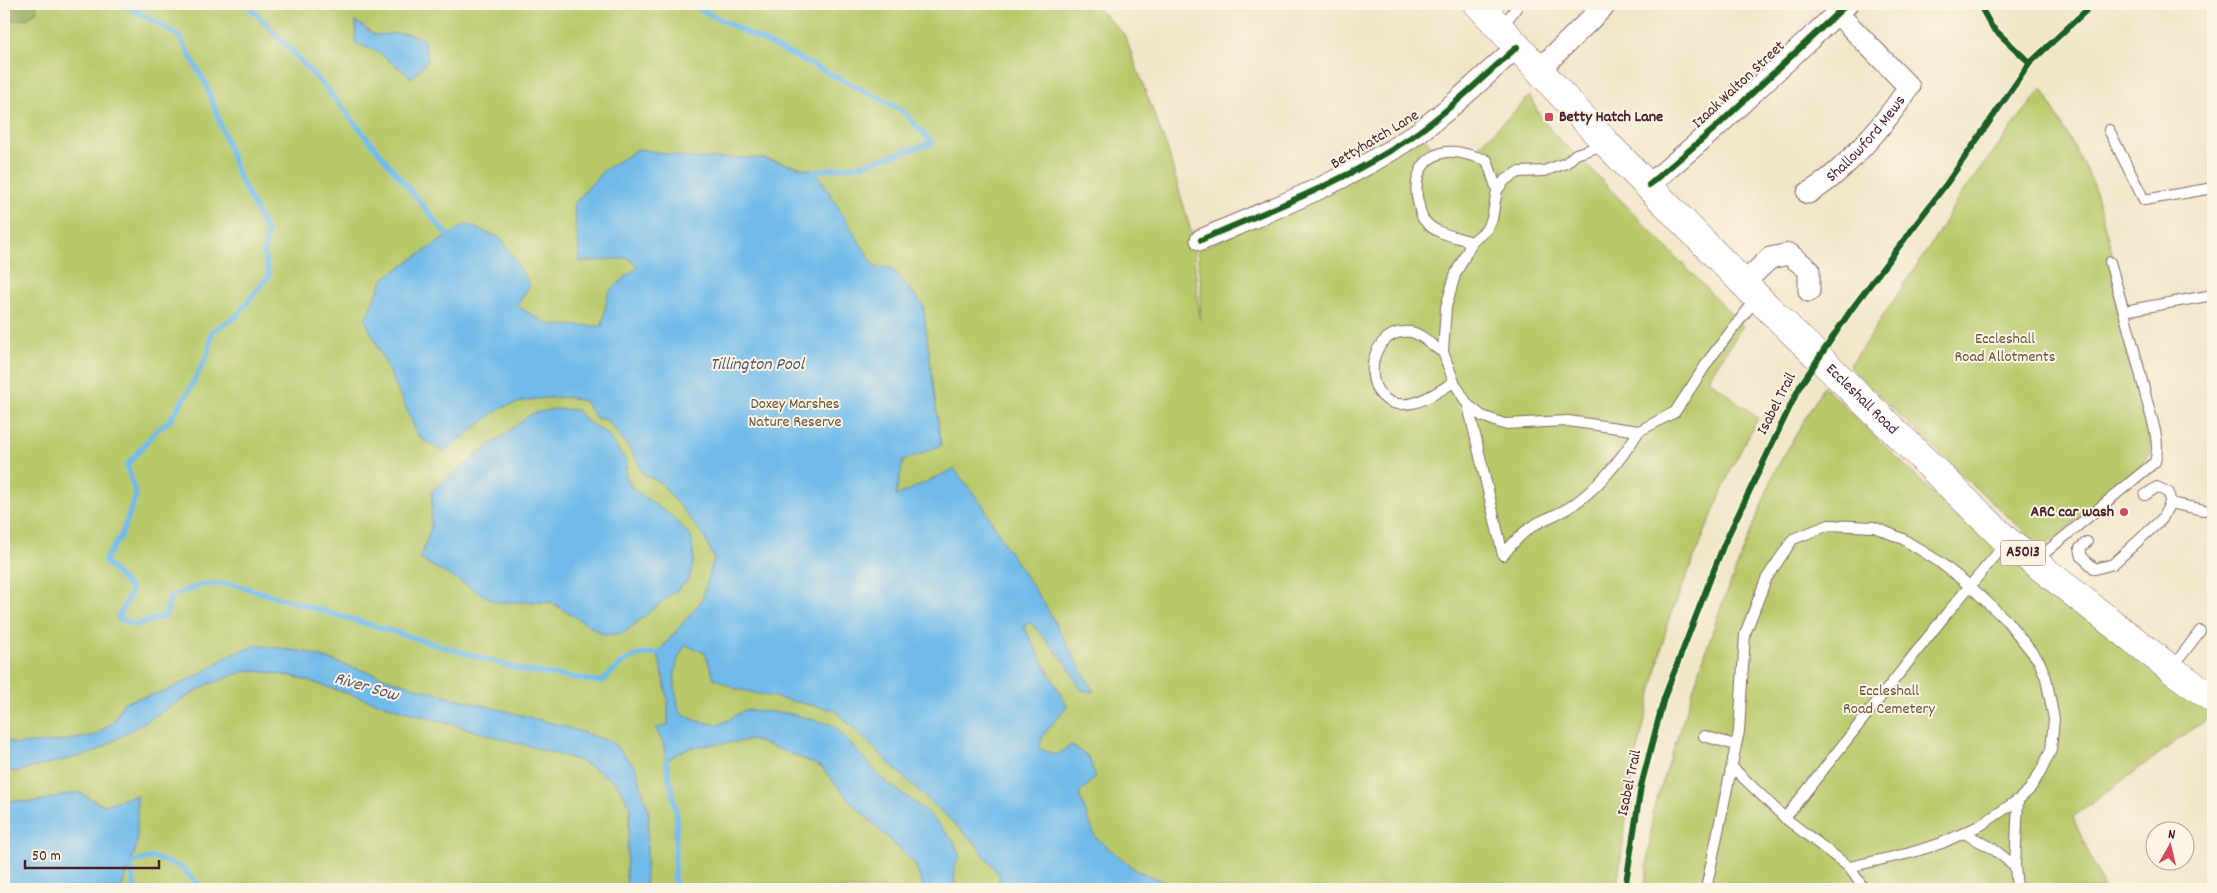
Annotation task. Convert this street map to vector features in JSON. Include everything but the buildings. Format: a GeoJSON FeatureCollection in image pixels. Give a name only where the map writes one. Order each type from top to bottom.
{"type":"FeatureCollection","features":[{"type":"Feature","properties":{"kind":"main road","name":"Eccleshall Road"},"geometry":{"type":"LineString","coordinates":[[1478,4],[1607,144],[1750,290],[2007,542],[2171,669],[2213,698]]}},
{"type":"Feature","properties":{"kind":"street"},"geometry":{"type":"LineString","coordinates":[[1539,70],[1606,4]]}},
{"type":"Feature","properties":{"kind":"street","name":"Izaak Walton Street"},"geometry":{"type":"LineString","coordinates":[[1648,185],[1714,129],[1842,8]]}},
{"type":"Feature","properties":{"kind":"street","name":"Shallowford Mews"},"geometry":{"type":"LineString","coordinates":[[1808,193],[1824,185],[1892,114],[1909,87],[1842,8]]}},
{"type":"Feature","properties":{"kind":"street","name":"Bettyhatch Lane"},"geometry":{"type":"LineString","coordinates":[[1201,240],[1358,170],[1410,138],[1439,117],[1509,37]]}},
{"type":"Feature","properties":{"kind":"street"},"geometry":{"type":"LineString","coordinates":[[1750,290],[1770,258],[1789,254],[1809,270],[1809,291]]}},
{"type":"Feature","properties":{"kind":"lane"},"geometry":{"type":"LineString","coordinates":[[1509,37],[1519,4]]}},
{"type":"Feature","properties":{"kind":"lane"},"geometry":{"type":"LineString","coordinates":[[2109,130],[2144,200],[2213,188]]}},
{"type":"Feature","properties":{"kind":"lane"},"geometry":{"type":"LineString","coordinates":[[1497,190],[1506,179],[1518,172],[1544,171],[1566,163],[1576,154],[1607,144]]}},
{"type":"Feature","properties":{"kind":"lane"},"geometry":{"type":"LineString","coordinates":[[1472,242],[1440,233],[1423,219],[1416,197],[1416,184],[1420,168],[1433,158],[1446,152],[1460,153],[1487,160],[1497,190],[1492,218],[1486,230],[1472,242],[1450,289],[1446,307],[1443,352],[1454,382],[1468,405],[1503,556],[1517,539],[1534,525],[1572,505],[1587,494],[1624,454],[1639,431],[1675,412],[1711,357],[1750,290]]}},
{"type":"Feature","properties":{"kind":"lane"},"geometry":{"type":"LineString","coordinates":[[2035,562],[2155,462],[2156,438],[2110,262]]}},
{"type":"Feature","properties":{"kind":"lane"},"geometry":{"type":"LineString","coordinates":[[2124,311],[2213,295]]}},
{"type":"Feature","properties":{"kind":"lane"},"geometry":{"type":"LineString","coordinates":[[1443,352],[1433,347],[1420,335],[1411,332],[1391,336],[1383,341],[1376,352],[1373,362],[1377,392],[1392,402],[1414,403],[1454,382]]}},
{"type":"Feature","properties":{"kind":"lane"},"geometry":{"type":"LineString","coordinates":[[1468,405],[1482,416],[1504,424],[1568,421],[1639,431]]}},
{"type":"Feature","properties":{"kind":"lane"},"geometry":{"type":"LineString","coordinates":[[2087,542],[2080,548],[2082,557],[2095,569],[2113,564],[2162,519],[2170,503],[2169,493],[2157,487],[2144,495]]}},
{"type":"Feature","properties":{"kind":"lane"},"geometry":{"type":"LineString","coordinates":[[2170,503],[2204,510]]}},
{"type":"Feature","properties":{"kind":"lane"},"geometry":{"type":"LineString","coordinates":[[1706,889],[1739,731],[1745,634],[1766,579],[1793,539],[1829,524],[1874,527],[1904,539],[1938,561],[1970,586],[2007,621],[2039,661],[2054,719],[2051,750],[2029,790],[2018,800],[1964,833],[1942,843],[1910,853],[1849,867]]}},
{"type":"Feature","properties":{"kind":"lane"},"geometry":{"type":"LineString","coordinates":[[1785,818],[2007,542]]}},
{"type":"Feature","properties":{"kind":"lane"},"geometry":{"type":"LineString","coordinates":[[2171,669],[2200,630]]}},
{"type":"Feature","properties":{"kind":"lane"},"geometry":{"type":"LineString","coordinates":[[1704,736],[1735,745]]}},
{"type":"Feature","properties":{"kind":"lane"},"geometry":{"type":"LineString","coordinates":[[1732,766],[1785,818],[1849,867],[1864,889]]}},
{"type":"Feature","properties":{"kind":"lane"},"geometry":{"type":"LineString","coordinates":[[2017,889],[2015,866],[2018,800]]}},
{"type":"Feature","properties":{"kind":"lane"},"geometry":{"type":"LineString","coordinates":[[1964,833],[1992,848],[2015,866]]}},
{"type":"Feature","properties":{"kind":"green space","name":"Doxey Marshes Nature Reserve"},"geometry":{"type":"Polygon","coordinates":[[[4,4],[1093,4],[1124,34],[1167,148],[1192,235],[1200,320],[1201,287],[1197,251],[1353,177],[1422,135],[1436,151],[1475,150],[1530,96],[1539,114],[1555,135],[1576,154],[1743,326],[1708,379],[1758,418],[1732,467],[1668,621],[1631,780],[1617,889],[121,889],[137,845],[103,805],[78,792],[34,802],[4,800],[4,4]]]}},
{"type":"Feature","properties":{"kind":"green space"},"geometry":{"type":"Polygon","coordinates":[[[4,4],[36,4],[37,11],[27,19],[4,21],[4,4]]]}},
{"type":"Feature","properties":{"kind":"green space","name":"Eccleshall Road Allotments"},"geometry":{"type":"Polygon","coordinates":[[[2042,88],[2092,181],[2126,302],[2116,303],[2150,432],[2151,449],[2145,462],[2043,548],[1972,484],[1849,367],[1934,240],[1959,197],[2042,88]]]}},
{"type":"Feature","properties":{"kind":"green space","name":"Eccleshall Road Cemetery"},"geometry":{"type":"Polygon","coordinates":[[[1824,386],[1950,510],[2213,709],[2213,714],[2073,817],[2104,889],[1645,889],[1653,811],[1719,612],[1775,471],[1824,386]]]}},
{"type":"Feature","properties":{"kind":"water"},"geometry":{"type":"Polygon","coordinates":[[[356,21],[375,35],[404,33],[423,38],[428,60],[412,78],[378,52],[355,43],[356,21]]]}},
{"type":"Feature","properties":{"kind":"water","name":"Tillington Pool"},"geometry":{"type":"Polygon","coordinates":[[[638,149],[692,158],[762,158],[816,171],[875,267],[892,268],[923,305],[941,445],[903,461],[896,496],[954,469],[982,504],[1005,545],[1045,605],[1094,692],[1081,690],[1067,664],[1030,622],[1024,627],[1067,706],[1044,734],[1039,748],[1056,755],[1071,745],[1089,757],[1095,777],[1079,794],[1095,837],[1137,871],[1167,882],[1166,889],[995,889],[1000,876],[974,842],[835,710],[736,689],[714,678],[705,653],[686,645],[677,661],[675,669],[676,695],[680,713],[697,721],[719,725],[745,710],[787,713],[833,725],[885,781],[926,811],[953,840],[960,856],[954,869],[955,886],[960,889],[924,889],[915,864],[852,803],[821,767],[787,752],[752,740],[692,747],[666,761],[664,746],[656,728],[668,725],[668,701],[658,653],[702,600],[714,558],[704,536],[661,483],[643,474],[632,452],[607,420],[596,418],[584,401],[567,397],[534,399],[502,407],[444,452],[419,437],[365,319],[384,278],[466,224],[502,239],[530,285],[517,306],[550,325],[602,326],[608,293],[638,266],[628,258],[580,262],[574,204],[603,171],[638,149]]]}},
{"type":"Feature","properties":{"kind":"water"},"geometry":{"type":"Polygon","coordinates":[[[554,409],[577,410],[585,420],[607,434],[627,462],[625,475],[633,489],[670,515],[691,536],[694,560],[689,580],[624,633],[604,635],[551,602],[496,602],[420,559],[431,528],[432,490],[531,414],[554,409]]]}},
{"type":"Feature","properties":{"kind":"water","name":"River Sow"},"geometry":{"type":"Polygon","coordinates":[[[257,645],[305,652],[421,689],[563,726],[612,742],[636,768],[649,812],[645,889],[627,889],[626,873],[630,806],[616,782],[578,760],[404,711],[292,676],[249,670],[207,685],[93,753],[15,772],[4,769],[4,739],[16,744],[63,741],[96,735],[114,721],[124,702],[166,691],[200,674],[228,656],[257,645]]]}},
{"type":"Feature","properties":{"kind":"water"},"geometry":{"type":"Polygon","coordinates":[[[78,792],[103,805],[137,795],[137,845],[121,889],[4,889],[4,800],[34,802],[78,792]]]}},
{"type":"Feature","properties":{"kind":"waterway"},"geometry":{"type":"LineString","coordinates":[[114,4],[131,8],[179,36],[206,84],[239,177],[267,232],[264,254],[269,275],[236,317],[212,331],[208,354],[187,394],[170,420],[156,431],[127,465],[136,496],[121,536],[104,561],[132,590],[118,618],[135,625],[165,616],[171,596],[204,584],[233,584],[522,670],[602,682],[627,660],[648,653],[658,653]]}},
{"type":"Feature","properties":{"kind":"waterway"},"geometry":{"type":"LineString","coordinates":[[247,4],[327,89],[448,236]]}},
{"type":"Feature","properties":{"kind":"waterway"},"geometry":{"type":"LineString","coordinates":[[689,4],[901,109],[932,143],[861,165],[816,171]]}},
{"type":"Feature","properties":{"kind":"waterway"},"geometry":{"type":"LineString","coordinates":[[666,761],[677,815],[674,879],[677,889]]}},
{"type":"Feature","properties":{"kind":"waterway"},"geometry":{"type":"LineString","coordinates":[[135,889],[130,863],[152,857],[181,867],[203,889]]}},
{"type":"Feature","properties":{"kind":"cycle path"},"geometry":{"type":"LineString","coordinates":[[1649,185],[1714,129],[1847,4]]}},
{"type":"Feature","properties":{"kind":"cycle path"},"geometry":{"type":"LineString","coordinates":[[1979,4],[1992,27],[2030,63]]}},
{"type":"Feature","properties":{"kind":"cycle path","name":"Isabel Trail"},"geometry":{"type":"LineString","coordinates":[[1625,889],[1641,786],[1664,698],[1724,544],[1800,386],[1851,310],[1947,183],[2030,63],[2093,4]]}},
{"type":"Feature","properties":{"kind":"cycle path"},"geometry":{"type":"LineString","coordinates":[[1201,240],[1307,194],[1385,154],[1438,117],[1517,47]]}},
{"type":"Feature","properties":{"kind":"place","name":"Betty Hatch Lane"},"geometry":{"type":"Point","coordinates":[1549,117]}},
{"type":"Feature","properties":{"kind":"place","name":"ARC car wash"},"geometry":{"type":"Point","coordinates":[2124,512]}}]}
